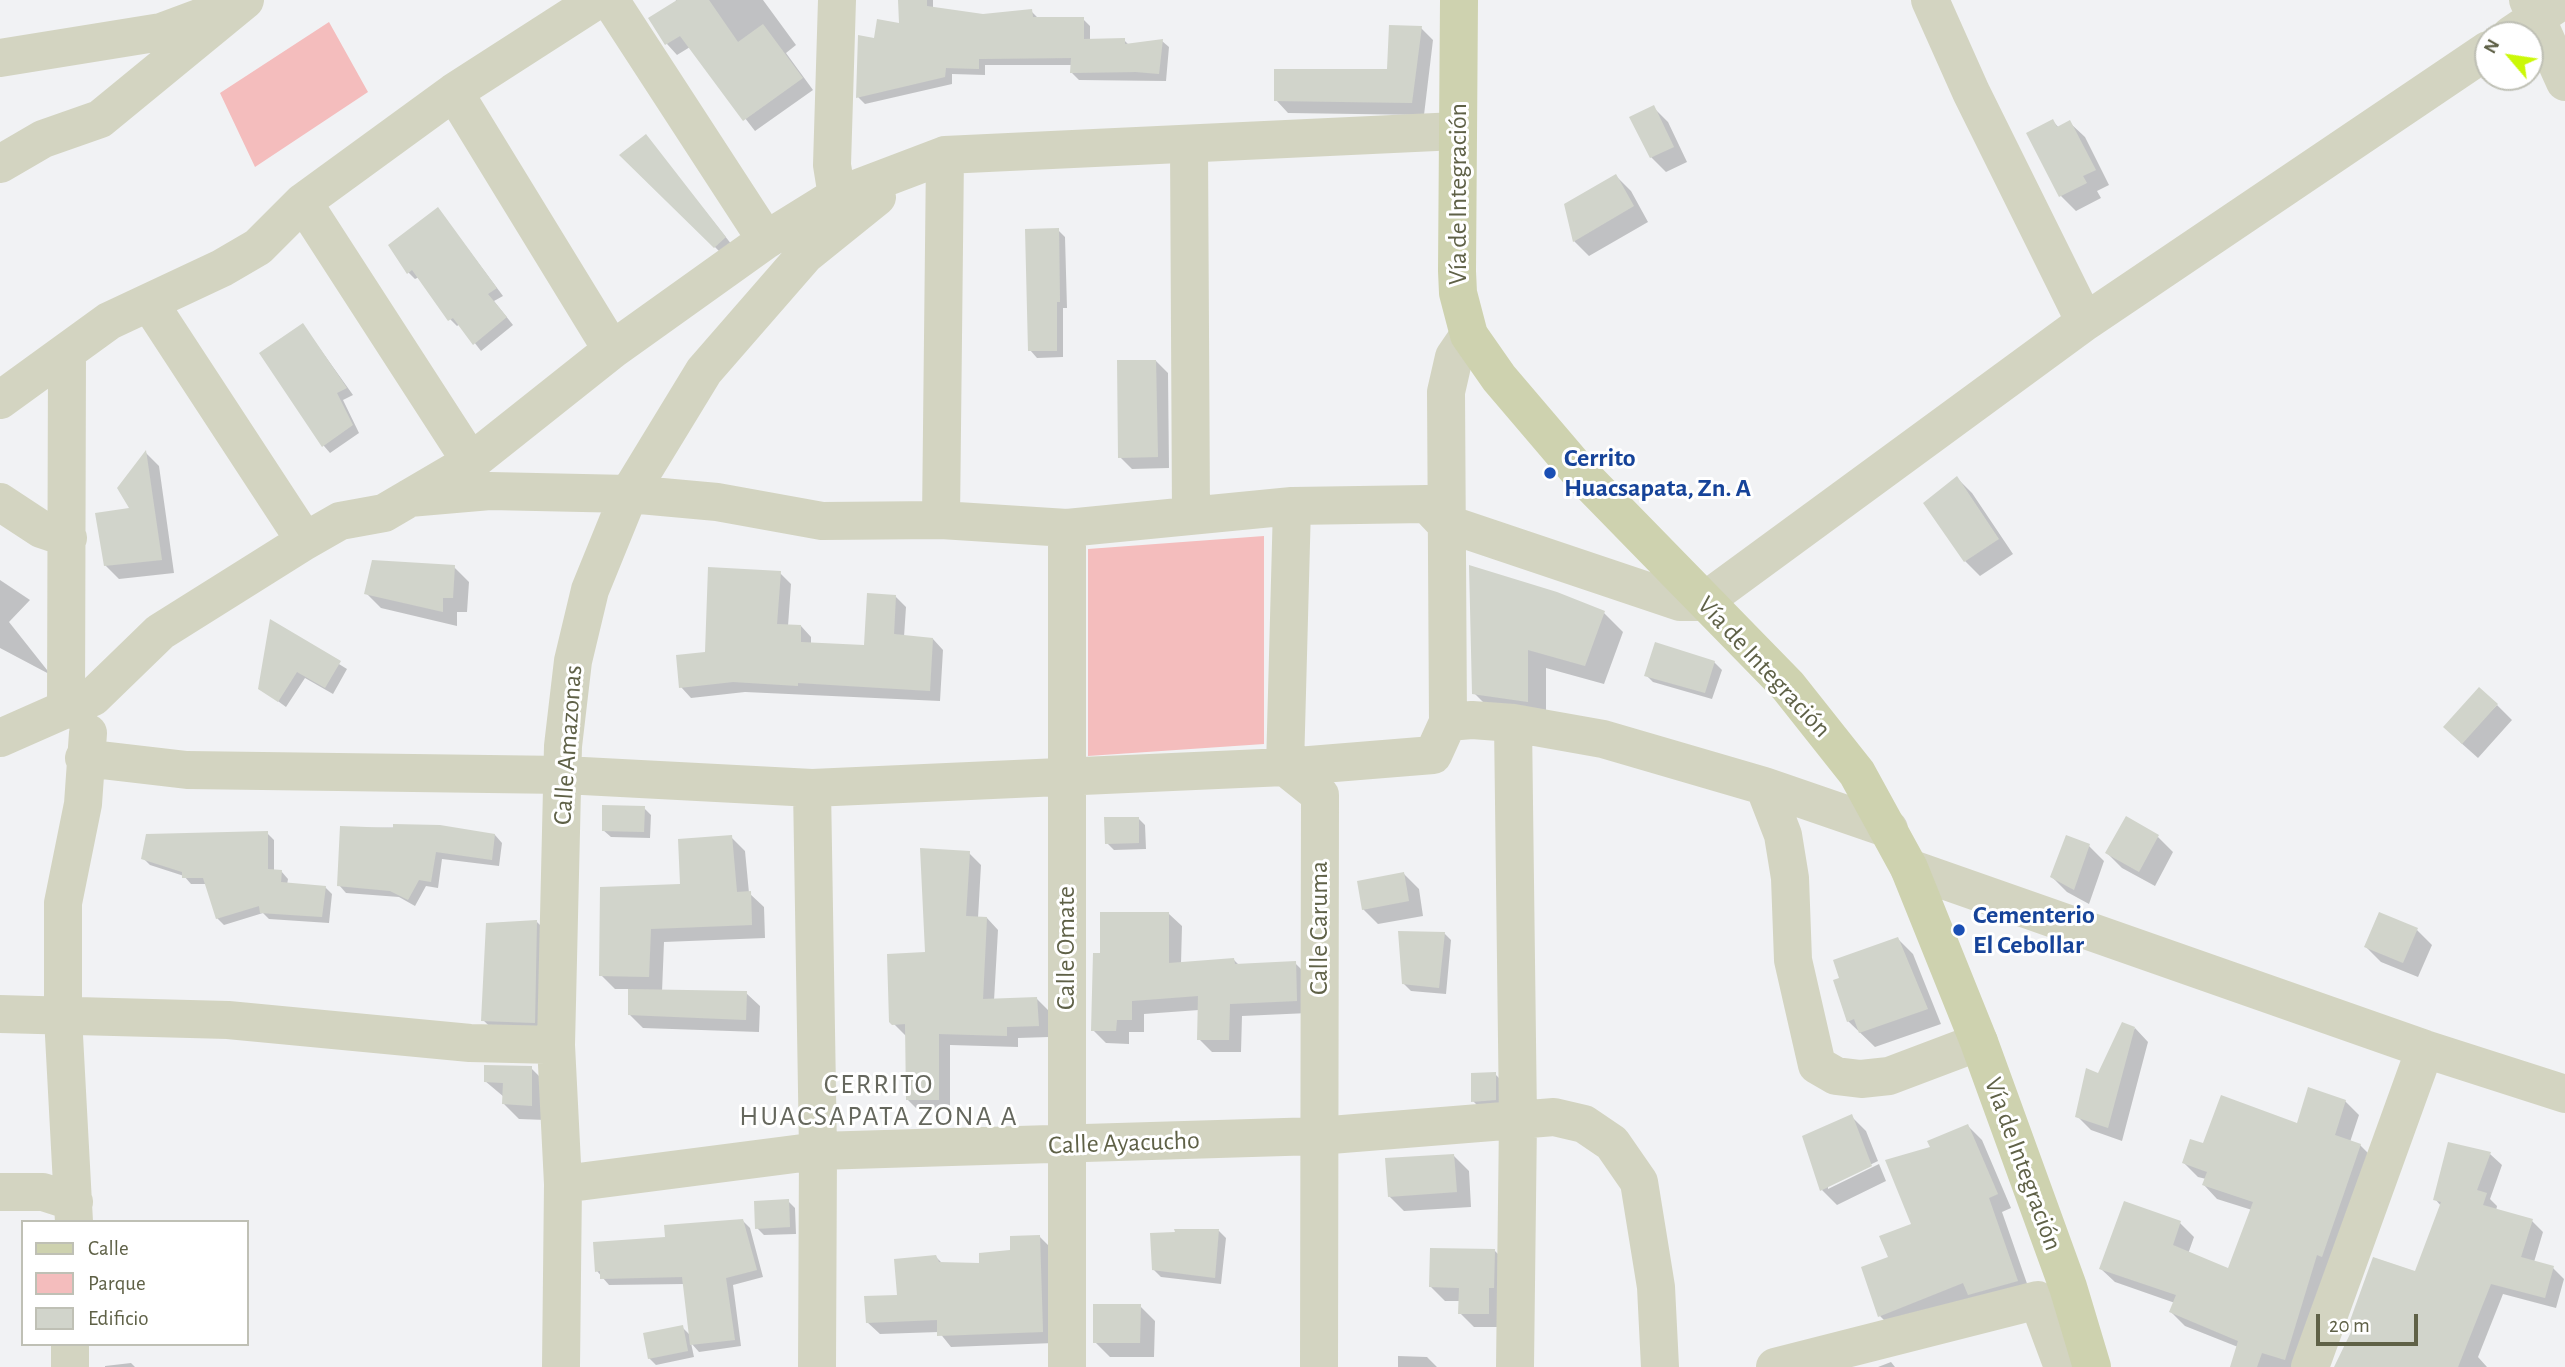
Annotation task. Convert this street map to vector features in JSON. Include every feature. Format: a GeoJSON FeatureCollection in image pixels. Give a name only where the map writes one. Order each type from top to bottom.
{"type":"FeatureCollection","features":[{"type":"Feature","properties":{"kind":"main road","name":"Vía de Integración"},"geometry":{"type":"LineString","coordinates":[[1460,0],[1457,131],[1458,293],[1469,335],[1499,378],[1580,473],[1703,602],[1788,686],[1833,738],[1857,773],[1909,868],[1979,1042],[2068,1287],[2092,1367]]}},
{"type":"Feature","properties":{"kind":"street"},"geometry":{"type":"LineString","coordinates":[[0,400],[109,321],[150,304],[257,247],[303,202],[454,92],[597,0]]}},
{"type":"Feature","properties":{"kind":"street"},"geometry":{"type":"LineString","coordinates":[[610,0],[766,240]]}},
{"type":"Feature","properties":{"kind":"street"},"geometry":{"type":"LineString","coordinates":[[837,0],[832,165],[837,196]]}},
{"type":"Feature","properties":{"kind":"street"},"geometry":{"type":"LineString","coordinates":[[1930,0],[1971,92],[2085,322]]}},
{"type":"Feature","properties":{"kind":"street"},"geometry":{"type":"LineString","coordinates":[[0,58],[161,32],[241,2]]}},
{"type":"Feature","properties":{"kind":"street"},"geometry":{"type":"LineString","coordinates":[[0,164],[43,139],[100,119],[241,2]]}},
{"type":"Feature","properties":{"kind":"street"},"geometry":{"type":"LineString","coordinates":[[2535,13],[2565,82]]}},
{"type":"Feature","properties":{"kind":"street"},"geometry":{"type":"LineString","coordinates":[[409,498],[490,492],[629,494],[717,502],[822,520],[941,520],[1067,528],[1292,506],[1427,504],[1446,523],[1680,602],[1703,602],[2085,322],[2474,60]]}},
{"type":"Feature","properties":{"kind":"street"},"geometry":{"type":"LineString","coordinates":[[454,92],[612,350]]}},
{"type":"Feature","properties":{"kind":"street"},"geometry":{"type":"LineString","coordinates":[[2,734],[80,703],[160,632],[305,541],[340,521],[384,513],[471,463],[612,350],[766,240],[837,196],[933,160],[1457,131]]}},
{"type":"Feature","properties":{"kind":"street"},"geometry":{"type":"LineString","coordinates":[[1189,146],[1191,515]]}},
{"type":"Feature","properties":{"kind":"street"},"geometry":{"type":"LineString","coordinates":[[933,160],[941,520]]}},
{"type":"Feature","properties":{"kind":"street","name":"Calle Amazonas"},"geometry":{"type":"LineString","coordinates":[[561,1367],[563,1184],[556,1045],[563,746],[573,661],[590,590],[629,494],[704,371],[805,255],[933,160]]}},
{"type":"Feature","properties":{"kind":"street"},"geometry":{"type":"LineString","coordinates":[[303,202],[471,463]]}},
{"type":"Feature","properties":{"kind":"street"},"geometry":{"type":"LineString","coordinates":[[150,304],[305,541]]}},
{"type":"Feature","properties":{"kind":"street"},"geometry":{"type":"LineString","coordinates":[[83,758],[187,770],[564,775],[812,788],[1285,767],[1433,755],[1448,722],[1446,392],[1454,357],[1469,335]]}},
{"type":"Feature","properties":{"kind":"street"},"geometry":{"type":"LineString","coordinates":[[67,354],[68,538],[83,758],[83,804],[63,903],[63,1017],[74,1212]]}},
{"type":"Feature","properties":{"kind":"street"},"geometry":{"type":"LineString","coordinates":[[0,502],[41,529],[68,538]]}},
{"type":"Feature","properties":{"kind":"street"},"geometry":{"type":"LineString","coordinates":[[1285,767],[1292,506]]}},
{"type":"Feature","properties":{"kind":"street","name":"Calle Omate"},"geometry":{"type":"LineString","coordinates":[[1067,528],[1067,1367]]}},
{"type":"Feature","properties":{"kind":"street"},"geometry":{"type":"LineString","coordinates":[[1448,722],[1513,723],[1604,739],[1764,786],[1889,829]]}},
{"type":"Feature","properties":{"kind":"street"},"geometry":{"type":"LineString","coordinates":[[1513,723],[1518,1119],[1515,1367]]}},
{"type":"Feature","properties":{"kind":"street","name":"Calle Caruma"},"geometry":{"type":"LineString","coordinates":[[1285,767],[1320,795],[1319,1367]]}},
{"type":"Feature","properties":{"kind":"street"},"geometry":{"type":"LineString","coordinates":[[1764,786],[1783,835],[1790,878],[1793,960],[1817,1065],[1836,1076],[1861,1079],[1889,1076],[1979,1042]]}},
{"type":"Feature","properties":{"kind":"street"},"geometry":{"type":"LineString","coordinates":[[812,788],[818,1151],[817,1367]]}},
{"type":"Feature","properties":{"kind":"street"},"geometry":{"type":"LineString","coordinates":[[1909,868],[2425,1049],[2565,1094]]}},
{"type":"Feature","properties":{"kind":"street"},"geometry":{"type":"LineString","coordinates":[[0,1014],[228,1020],[470,1043],[556,1045]]}},
{"type":"Feature","properties":{"kind":"street"},"geometry":{"type":"LineString","coordinates":[[2310,1367],[2425,1049]]}},
{"type":"Feature","properties":{"kind":"street","name":"Calle Ayacucho"},"geometry":{"type":"LineString","coordinates":[[563,1184],[818,1151],[1066,1146],[1318,1136],[1554,1117],[1584,1124],[1612,1143],[1639,1182],[1656,1287],[1660,1367]]}},
{"type":"Feature","properties":{"kind":"street"},"geometry":{"type":"LineString","coordinates":[[0,1192],[43,1192],[74,1212]]}},
{"type":"Feature","properties":{"kind":"street"},"geometry":{"type":"LineString","coordinates":[[1775,1367],[2038,1300],[2063,1367]]}},
{"type":"Feature","properties":{"kind":"street"},"geometry":{"type":"LineString","coordinates":[[70,1367],[71,1346]]}},
{"type":"Feature","properties":{"kind":"green space"},"geometry":{"type":"Polygon","coordinates":[[[329,22],[368,92],[255,167],[220,93],[329,22]]]}},
{"type":"Feature","properties":{"kind":"green space"},"geometry":{"type":"Polygon","coordinates":[[[1264,536],[1264,744],[1088,756],[1088,549],[1264,536]]]}},
{"type":"Feature","properties":{"kind":"building"},"geometry":{"type":"Polygon","coordinates":[[[677,0],[709,0],[738,42],[763,24],[803,78],[743,121],[680,36],[665,45],[648,18],[677,0]]]}},
{"type":"Feature","properties":{"kind":"building"},"geometry":{"type":"Polygon","coordinates":[[[898,0],[927,0],[927,6],[983,14],[1032,9],[1033,17],[1084,17],[1084,39],[1125,38],[1125,44],[1163,39],[1159,74],[1070,73],[1071,58],[979,59],[979,69],[946,68],[945,77],[856,98],[858,35],[874,38],[877,19],[899,23],[898,0]]]}},
{"type":"Feature","properties":{"kind":"building"},"geometry":{"type":"Polygon","coordinates":[[[1389,25],[1422,26],[1412,103],[1274,101],[1274,69],[1387,69],[1389,25]]]}},
{"type":"Feature","properties":{"kind":"building"},"geometry":{"type":"Polygon","coordinates":[[[1654,105],[1674,147],[1650,158],[1629,117],[1654,105]]]}},
{"type":"Feature","properties":{"kind":"building"},"geometry":{"type":"Polygon","coordinates":[[[2053,119],[2057,127],[2070,120],[2096,170],[2083,176],[2087,183],[2059,197],[2026,133],[2053,119]]]}},
{"type":"Feature","properties":{"kind":"building"},"geometry":{"type":"Polygon","coordinates":[[[646,134],[726,237],[714,248],[619,155],[646,134]]]}},
{"type":"Feature","properties":{"kind":"building"},"geometry":{"type":"Polygon","coordinates":[[[1616,174],[1634,206],[1573,242],[1564,204],[1616,174]]]}},
{"type":"Feature","properties":{"kind":"building"},"geometry":{"type":"Polygon","coordinates":[[[438,207],[497,288],[488,294],[507,317],[473,345],[453,318],[448,321],[412,270],[407,274],[388,245],[438,207]]]}},
{"type":"Feature","properties":{"kind":"building"},"geometry":{"type":"Polygon","coordinates":[[[1059,228],[1060,302],[1057,302],[1057,351],[1028,351],[1025,229],[1059,228]]]}},
{"type":"Feature","properties":{"kind":"building"},"geometry":{"type":"Polygon","coordinates":[[[303,323],[347,388],[337,393],[353,425],[322,447],[259,353],[303,323]]]}},
{"type":"Feature","properties":{"kind":"building"},"geometry":{"type":"Polygon","coordinates":[[[1117,360],[1156,360],[1158,457],[1118,458],[1117,360]]]}},
{"type":"Feature","properties":{"kind":"building"},"geometry":{"type":"Polygon","coordinates":[[[146,450],[162,560],[104,566],[95,513],[129,508],[117,488],[146,450]]]}},
{"type":"Feature","properties":{"kind":"building"},"geometry":{"type":"Polygon","coordinates":[[[1957,476],[1999,539],[1964,562],[1923,503],[1957,476]]]}},
{"type":"Feature","properties":{"kind":"building"},"geometry":{"type":"Polygon","coordinates":[[[372,560],[455,565],[453,598],[443,598],[443,612],[364,594],[372,560]]]}},
{"type":"Feature","properties":{"kind":"building"},"geometry":{"type":"Polygon","coordinates":[[[1469,565],[1557,592],[1605,611],[1585,666],[1528,650],[1528,702],[1472,694],[1469,565]]]}},
{"type":"Feature","properties":{"kind":"building"},"geometry":{"type":"Polygon","coordinates":[[[708,567],[781,571],[777,624],[801,625],[801,642],[864,645],[867,593],[896,595],[894,634],[933,638],[930,691],[733,682],[679,688],[676,655],[705,652],[708,567]]]}},
{"type":"Feature","properties":{"kind":"building"},"geometry":{"type":"Polygon","coordinates":[[[270,619],[341,661],[325,688],[297,672],[278,702],[258,689],[270,619]]]}},
{"type":"Feature","properties":{"kind":"building"},"geometry":{"type":"Polygon","coordinates":[[[1655,642],[1715,661],[1705,693],[1644,676],[1655,642]]]}},
{"type":"Feature","properties":{"kind":"building"},"geometry":{"type":"Polygon","coordinates":[[[2479,687],[2498,704],[2462,744],[2443,727],[2479,687]]]}},
{"type":"Feature","properties":{"kind":"building"},"geometry":{"type":"Polygon","coordinates":[[[602,805],[645,806],[644,832],[602,831],[602,805]]]}},
{"type":"Feature","properties":{"kind":"building"},"geometry":{"type":"Polygon","coordinates":[[[2126,816],[2159,835],[2139,872],[2105,853],[2126,816]]]}},
{"type":"Feature","properties":{"kind":"building"},"geometry":{"type":"Polygon","coordinates":[[[1104,817],[1139,817],[1139,843],[1105,844],[1104,817]]]}},
{"type":"Feature","properties":{"kind":"building"},"geometry":{"type":"Polygon","coordinates":[[[393,824],[440,825],[495,834],[492,860],[436,852],[431,882],[419,880],[408,900],[390,891],[337,886],[340,826],[393,828],[393,824]]]}},
{"type":"Feature","properties":{"kind":"building"},"geometry":{"type":"Polygon","coordinates":[[[268,831],[268,869],[282,870],[281,882],[326,886],[322,917],[260,913],[259,906],[216,919],[203,878],[182,878],[182,872],[141,859],[146,834],[268,831]]]}},
{"type":"Feature","properties":{"kind":"building"},"geometry":{"type":"Polygon","coordinates":[[[732,835],[737,892],[751,891],[752,925],[651,929],[649,977],[599,976],[600,887],[680,884],[678,839],[732,835]]]}},
{"type":"Feature","properties":{"kind":"building"},"geometry":{"type":"Polygon","coordinates":[[[2066,835],[2090,844],[2074,890],[2050,877],[2066,835]]]}},
{"type":"Feature","properties":{"kind":"building"},"geometry":{"type":"Polygon","coordinates":[[[920,848],[970,851],[966,916],[987,917],[983,999],[1037,997],[1039,1026],[1007,1027],[1007,1036],[939,1034],[939,1100],[906,1100],[905,1024],[892,1025],[889,1022],[887,954],[925,952],[920,848]]]}},
{"type":"Feature","properties":{"kind":"building"},"geometry":{"type":"Polygon","coordinates":[[[1404,872],[1409,901],[1362,910],[1357,881],[1404,872]]]}},
{"type":"Feature","properties":{"kind":"building"},"geometry":{"type":"Polygon","coordinates":[[[1100,912],[1169,912],[1169,963],[1234,958],[1235,964],[1296,961],[1297,1001],[1230,1004],[1229,1040],[1197,1040],[1198,996],[1132,1001],[1132,1020],[1117,1020],[1116,1031],[1091,1031],[1093,953],[1100,953],[1100,912]]]}},
{"type":"Feature","properties":{"kind":"building"},"geometry":{"type":"Polygon","coordinates":[[[2379,912],[2418,928],[2403,963],[2364,947],[2379,912]]]}},
{"type":"Feature","properties":{"kind":"building"},"geometry":{"type":"Polygon","coordinates":[[[537,920],[535,1023],[481,1021],[486,923],[537,920]]]}},
{"type":"Feature","properties":{"kind":"building"},"geometry":{"type":"Polygon","coordinates":[[[1398,931],[1445,932],[1439,988],[1402,984],[1398,931]]]}},
{"type":"Feature","properties":{"kind":"building"},"geometry":{"type":"Polygon","coordinates":[[[1898,937],[1928,1009],[1859,1033],[1854,1019],[1847,1022],[1833,980],[1839,978],[1833,960],[1898,937]]]}},
{"type":"Feature","properties":{"kind":"building"},"geometry":{"type":"Polygon","coordinates":[[[628,989],[747,991],[746,1020],[628,1015],[628,989]]]}},
{"type":"Feature","properties":{"kind":"building"},"geometry":{"type":"Polygon","coordinates":[[[2122,1022],[2135,1027],[2108,1128],[2075,1117],[2086,1068],[2098,1073],[2122,1022]]]}},
{"type":"Feature","properties":{"kind":"building"},"geometry":{"type":"Polygon","coordinates":[[[484,1065],[532,1066],[532,1106],[502,1104],[503,1083],[484,1082],[484,1065]]]}},
{"type":"Feature","properties":{"kind":"building"},"geometry":{"type":"Polygon","coordinates":[[[1496,1072],[1496,1100],[1471,1102],[1471,1073],[1496,1072]]]}},
{"type":"Feature","properties":{"kind":"building"},"geometry":{"type":"Polygon","coordinates":[[[2308,1087],[2346,1100],[2335,1135],[2361,1144],[2322,1257],[2317,1255],[2285,1360],[2262,1353],[2257,1367],[2230,1367],[2238,1341],[2169,1312],[2176,1295],[2099,1269],[2124,1201],[2181,1221],[2173,1245],[2228,1268],[2253,1202],[2202,1185],[2207,1172],[2182,1163],[2190,1139],[2203,1143],[2221,1095],[2297,1123],[2308,1087]]]}},
{"type":"Feature","properties":{"kind":"building"},"geometry":{"type":"Polygon","coordinates":[[[1852,1114],[1872,1166],[1820,1191],[1802,1136],[1852,1114]]]}},
{"type":"Feature","properties":{"kind":"building"},"geometry":{"type":"Polygon","coordinates":[[[1968,1124],[1998,1194],[1989,1198],[2018,1281],[1968,1295],[1963,1283],[1878,1317],[1861,1267],[1888,1257],[1879,1236],[1911,1224],[1885,1160],[1930,1147],[1927,1141],[1968,1124]]]}},
{"type":"Feature","properties":{"kind":"building"},"geometry":{"type":"Polygon","coordinates":[[[2448,1142],[2491,1152],[2477,1190],[2487,1193],[2483,1205],[2533,1219],[2521,1257],[2554,1266],[2545,1298],[2491,1284],[2458,1367],[2334,1367],[2352,1330],[2347,1329],[2373,1257],[2415,1271],[2441,1202],[2433,1200],[2448,1142]]]}},
{"type":"Feature","properties":{"kind":"building"},"geometry":{"type":"Polygon","coordinates":[[[1454,1154],[1457,1192],[1388,1197],[1385,1158],[1454,1154]]]}},
{"type":"Feature","properties":{"kind":"building"},"geometry":{"type":"Polygon","coordinates":[[[789,1199],[790,1227],[755,1229],[754,1201],[789,1199]]]}},
{"type":"Feature","properties":{"kind":"building"},"geometry":{"type":"Polygon","coordinates":[[[743,1219],[757,1270],[726,1278],[735,1340],[690,1345],[682,1277],[600,1279],[600,1271],[595,1272],[593,1242],[665,1237],[664,1225],[743,1219]]]}},
{"type":"Feature","properties":{"kind":"building"},"geometry":{"type":"Polygon","coordinates":[[[1174,1229],[1219,1229],[1215,1278],[1152,1270],[1150,1233],[1175,1232],[1174,1229]]]}},
{"type":"Feature","properties":{"kind":"building"},"geometry":{"type":"Polygon","coordinates":[[[1040,1235],[1043,1332],[937,1336],[937,1320],[866,1323],[864,1296],[897,1295],[894,1259],[936,1255],[939,1262],[979,1263],[979,1253],[1010,1250],[1010,1236],[1040,1235]]]}},
{"type":"Feature","properties":{"kind":"building"},"geometry":{"type":"Polygon","coordinates":[[[1430,1248],[1495,1249],[1494,1288],[1489,1288],[1489,1314],[1458,1314],[1459,1288],[1429,1287],[1430,1248]]]}},
{"type":"Feature","properties":{"kind":"building"},"geometry":{"type":"Polygon","coordinates":[[[1093,1304],[1141,1304],[1140,1343],[1093,1343],[1093,1304]]]}},
{"type":"Feature","properties":{"kind":"building"},"geometry":{"type":"Polygon","coordinates":[[[683,1325],[688,1351],[648,1359],[643,1333],[683,1325]]]}},
{"type":"Feature","properties":{"kind":"place","name":"Cerrito Huacsapata, Zn. A"},"geometry":{"type":"Point","coordinates":[1550,473]}},
{"type":"Feature","properties":{"kind":"place","name":"Cementerio El Cebollar"},"geometry":{"type":"Point","coordinates":[1959,930]}},
{"type":"Feature","properties":{"kind":"district","name":"CERRITO HUACSAPATA ZONA A"},"geometry":{"type":"Point","coordinates":[879,1101]}}]}
